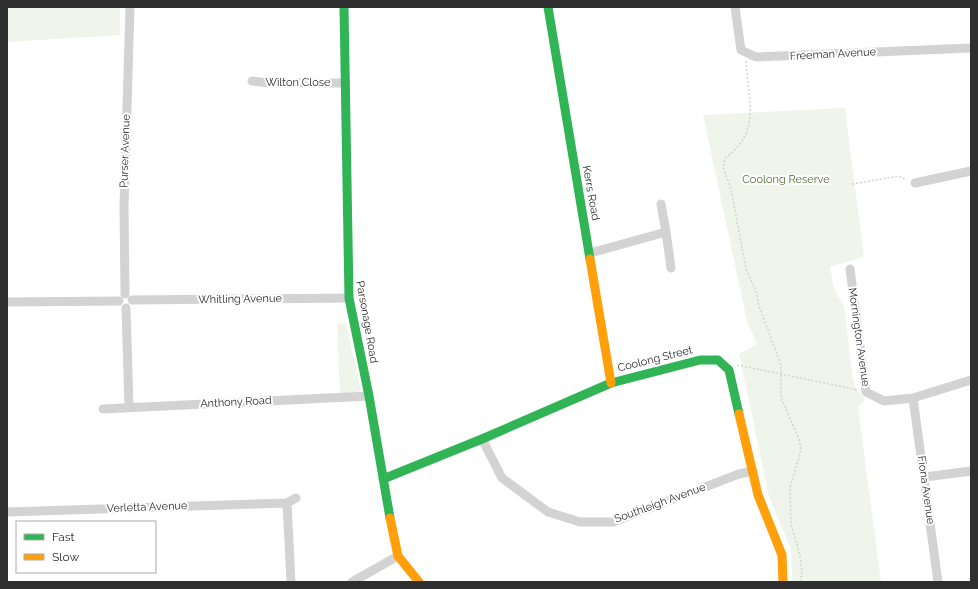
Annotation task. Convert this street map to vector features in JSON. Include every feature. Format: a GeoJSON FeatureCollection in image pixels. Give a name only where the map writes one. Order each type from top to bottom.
{"type":"FeatureCollection","features":[{"type":"Feature","properties":{"kind":"street","name":"Purser Avenue"},"geometry":{"type":"LineString","coordinates":[[125,298],[124,207],[130,7]]}},
{"type":"Feature","properties":{"kind":"street","name":"Parsonage Road"},"geometry":{"type":"LineString","coordinates":[[344,7],[349,298],[369,396],[394,544],[398,556],[419,582]]}},
{"type":"Feature","properties":{"kind":"street","name":"Kerrs Road"},"geometry":{"type":"LineString","coordinates":[[548,7],[611,383]]}},
{"type":"Feature","properties":{"kind":"street"},"geometry":{"type":"LineString","coordinates":[[735,7],[741,50]]}},
{"type":"Feature","properties":{"kind":"street","name":"Freeman Avenue"},"geometry":{"type":"LineString","coordinates":[[741,50],[756,57],[971,48]]}},
{"type":"Feature","properties":{"kind":"street","name":"Wilton Close"},"geometry":{"type":"LineString","coordinates":[[252,81],[269,83],[345,83]]}},
{"type":"Feature","properties":{"kind":"street"},"geometry":{"type":"LineString","coordinates":[[915,183],[971,171]]}},
{"type":"Feature","properties":{"kind":"street"},"geometry":{"type":"LineString","coordinates":[[661,204],[671,268]]}},
{"type":"Feature","properties":{"kind":"street"},"geometry":{"type":"LineString","coordinates":[[590,253],[666,232]]}},
{"type":"Feature","properties":{"kind":"street","name":"Mornington Avenue"},"geometry":{"type":"LineString","coordinates":[[850,269],[866,392],[884,402],[913,398],[971,380]]}},
{"type":"Feature","properties":{"kind":"street","name":"Whitling Avenue"},"geometry":{"type":"LineString","coordinates":[[7,302],[125,298],[349,298]]}},
{"type":"Feature","properties":{"kind":"street"},"geometry":{"type":"LineString","coordinates":[[125,298],[121,306],[126,308],[129,407]]}},
{"type":"Feature","properties":{"kind":"street","name":"Coolong Street"},"geometry":{"type":"LineString","coordinates":[[383,479],[482,439],[611,383],[700,360],[718,360],[730,370]]}},
{"type":"Feature","properties":{"kind":"street"},"geometry":{"type":"LineString","coordinates":[[730,370],[761,504],[782,555],[782,582]]}},
{"type":"Feature","properties":{"kind":"street","name":"Anthony Road"},"geometry":{"type":"LineString","coordinates":[[103,409],[369,396]]}},
{"type":"Feature","properties":{"kind":"street","name":"Fiona Avenue"},"geometry":{"type":"LineString","coordinates":[[913,398],[925,477],[938,582]]}},
{"type":"Feature","properties":{"kind":"street","name":"Southleigh Avenue"},"geometry":{"type":"LineString","coordinates":[[482,439],[502,478],[548,512],[580,522],[613,522],[739,474],[753,471]]}},
{"type":"Feature","properties":{"kind":"street"},"geometry":{"type":"LineString","coordinates":[[925,477],[971,471]]}},
{"type":"Feature","properties":{"kind":"street","name":"Verletta Avenue"},"geometry":{"type":"LineString","coordinates":[[7,512],[287,503],[296,498]]}},
{"type":"Feature","properties":{"kind":"street"},"geometry":{"type":"LineString","coordinates":[[287,503],[291,582]]}},
{"type":"Feature","properties":{"kind":"street"},"geometry":{"type":"LineString","coordinates":[[352,582],[398,556]]}},
{"type":"Feature","properties":{"kind":"path"},"geometry":{"type":"LineString","coordinates":[[741,50],[746,62],[746,75],[750,92],[750,125],[744,140],[735,151],[725,158],[723,167],[731,189],[746,269],[756,291],[759,306],[781,364],[781,398],[799,438],[802,450],[790,488],[791,524],[800,555],[802,574],[800,582]]}},
{"type":"Feature","properties":{"kind":"path"},"geometry":{"type":"LineString","coordinates":[[852,184],[899,176],[915,183]]}},
{"type":"Feature","properties":{"kind":"path"},"geometry":{"type":"LineString","coordinates":[[730,370],[738,364],[866,392]]}},
{"type":"Feature","properties":{"kind":"green space"},"geometry":{"type":"Polygon","coordinates":[[[7,7],[120,7],[120,35],[7,42],[7,7]]]}},
{"type":"Feature","properties":{"kind":"green space","name":"Coolong Reserve"},"geometry":{"type":"Polygon","coordinates":[[[845,108],[864,257],[830,267],[834,289],[844,306],[853,379],[856,388],[865,400],[858,407],[881,582],[792,582],[791,549],[769,497],[739,354],[757,344],[747,321],[703,115],[845,108]]]}},
{"type":"Feature","properties":{"kind":"green space"},"geometry":{"type":"Polygon","coordinates":[[[346,323],[361,391],[340,394],[337,324],[346,323]]]}},
{"type":"Feature","properties":{"kind":"traffic: fast"},"geometry":{"type":"LineString","coordinates":[[344,7],[349,298],[369,396],[390,518]]}},
{"type":"Feature","properties":{"kind":"traffic: fast"},"geometry":{"type":"LineString","coordinates":[[548,7],[590,259]]}},
{"type":"Feature","properties":{"kind":"traffic: fast"},"geometry":{"type":"LineString","coordinates":[[383,479],[482,439],[611,383],[700,360],[718,360],[729,370],[739,414]]}},
{"type":"Feature","properties":{"kind":"traffic: slow"},"geometry":{"type":"LineString","coordinates":[[590,259],[611,383]]}},
{"type":"Feature","properties":{"kind":"traffic: slow"},"geometry":{"type":"LineString","coordinates":[[739,414],[758,495],[782,555],[783,582]]}},
{"type":"Feature","properties":{"kind":"traffic: slow"},"geometry":{"type":"LineString","coordinates":[[390,518],[398,556],[419,582]]}}]}
